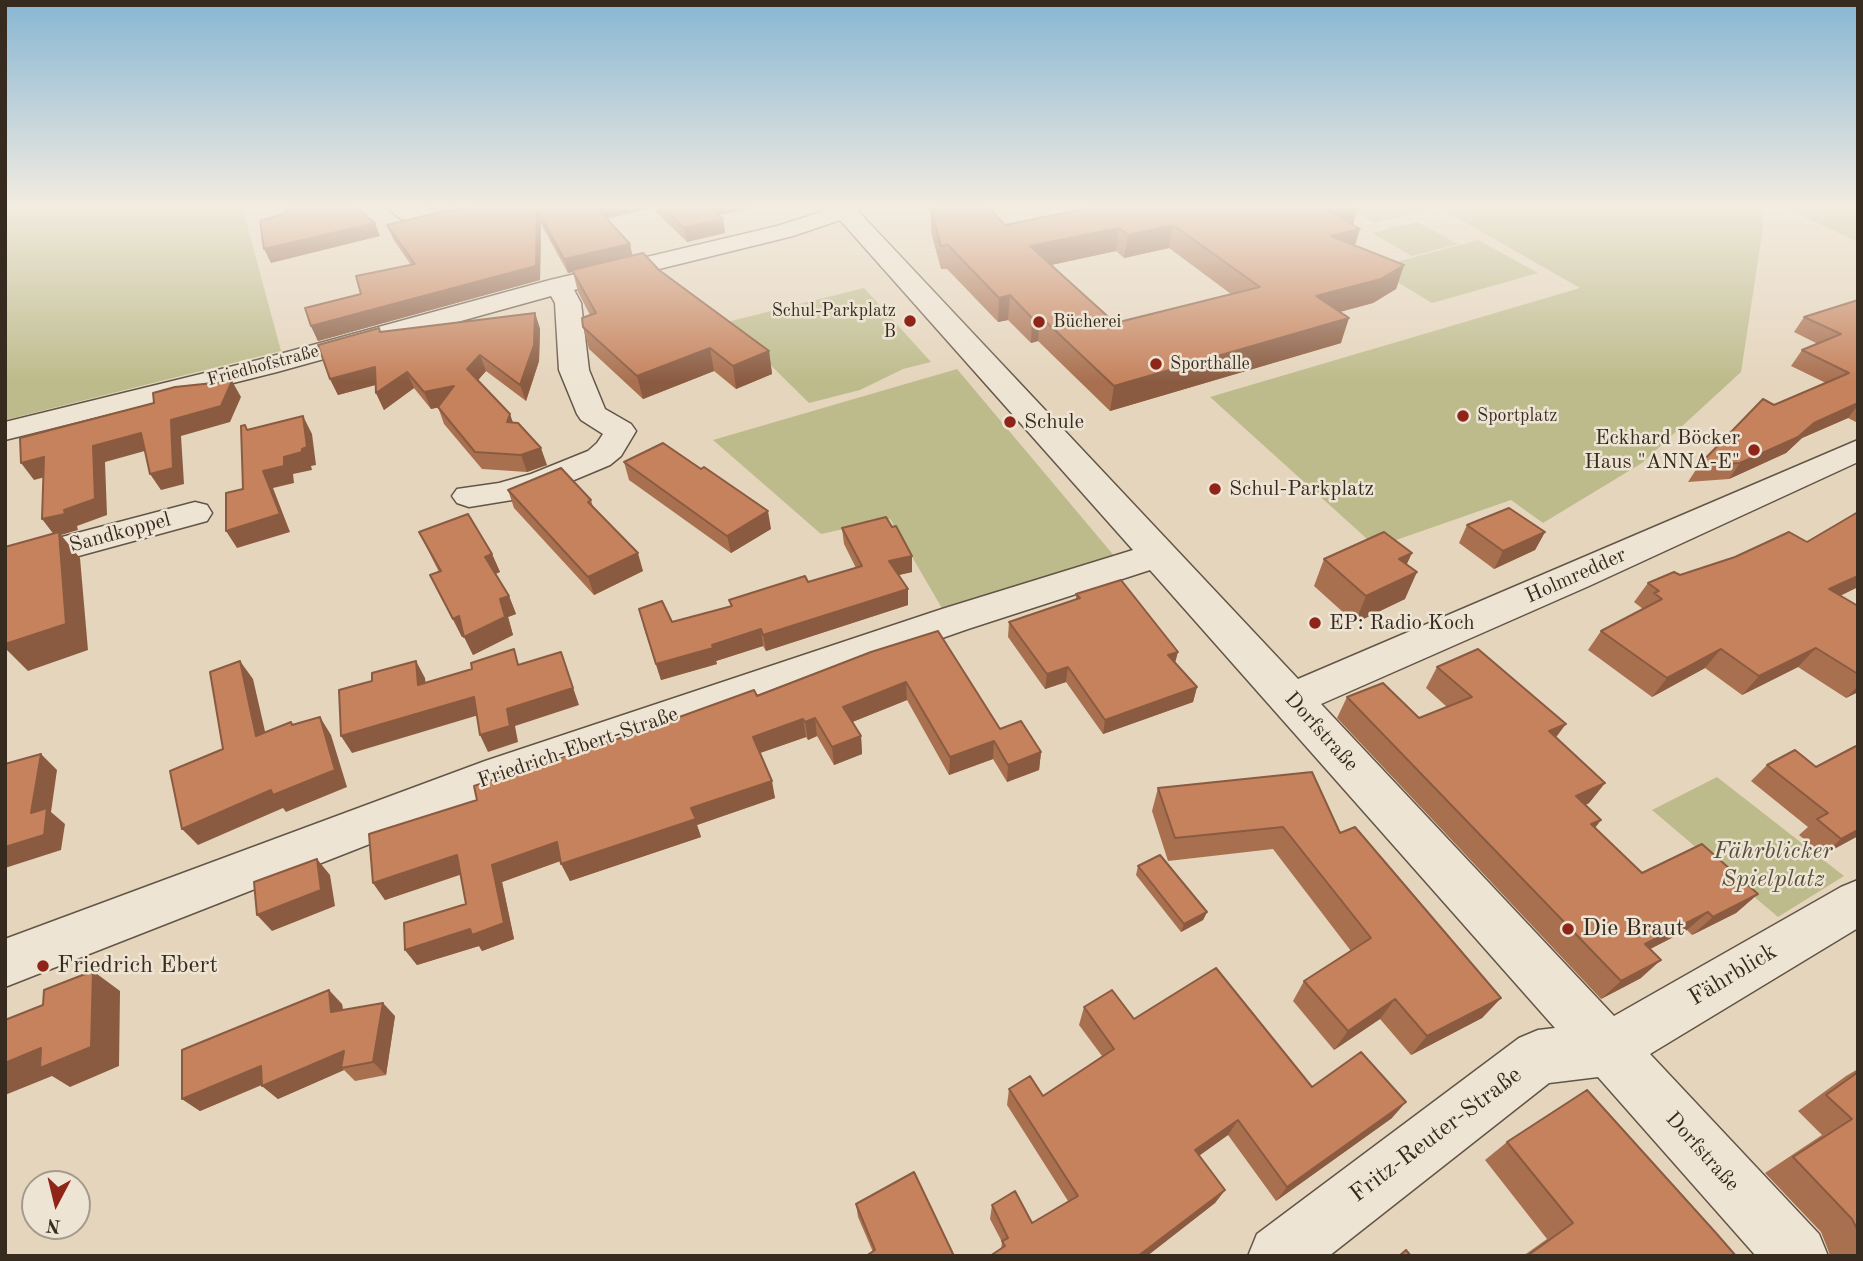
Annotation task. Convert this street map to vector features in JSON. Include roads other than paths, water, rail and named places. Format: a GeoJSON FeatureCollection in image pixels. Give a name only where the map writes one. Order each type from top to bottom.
{"type":"FeatureCollection","features":[{"type":"Feature","properties":{"kind":"street","name":"Friedhofstraße"},"geometry":{"type":"LineString","coordinates":[[5,431],[267,366],[646,265]]}},
{"type":"Feature","properties":{"kind":"street","name":"Dorfstraße"},"geometry":{"type":"LineString","coordinates":[[897,265],[1797,1256]]}},
{"type":"Feature","properties":{"kind":"street"},"geometry":{"type":"LineString","coordinates":[[469,496],[500,493],[543,481],[599,458],[610,449],[620,431],[592,414],[574,370],[568,303],[559,286]]}},
{"type":"Feature","properties":{"kind":"street","name":"Holmredder"},"geometry":{"type":"LineString","coordinates":[[1292,699],[1576,577],[1858,450]]}},
{"type":"Feature","properties":{"kind":"street","name":"Sandkoppel"},"geometry":{"type":"LineString","coordinates":[[5,564],[195,513]]}},
{"type":"Feature","properties":{"kind":"street","name":"Friedrich-Ebert-Straße"},"geometry":{"type":"LineString","coordinates":[[5,963],[499,774],[955,619],[1158,555]]}},
{"type":"Feature","properties":{"kind":"street","name":"Fährblick"},"geometry":{"type":"LineString","coordinates":[[1608,1049],[1858,901]]}},
{"type":"Feature","properties":{"kind":"street","name":"Fritz-Reuter-Straße"},"geometry":{"type":"LineString","coordinates":[[1279,1256],[1538,1057],[1608,1049]]}},
{"type":"Feature","properties":{"kind":"place","name":"Schul-Parkplatz B"},"geometry":{"type":"Point","coordinates":[910,321]}},
{"type":"Feature","properties":{"kind":"place","name":"Bücherei"},"geometry":{"type":"Point","coordinates":[1039,322]}},
{"type":"Feature","properties":{"kind":"place","name":"Sporthalle"},"geometry":{"type":"Point","coordinates":[1156,364]}},
{"type":"Feature","properties":{"kind":"place","name":"Sportplatz"},"geometry":{"type":"Point","coordinates":[1463,416]}},
{"type":"Feature","properties":{"kind":"place","name":"Schule"},"geometry":{"type":"Point","coordinates":[1010,422]}},
{"type":"Feature","properties":{"kind":"place","name":"Eckhard Böcker Haus \"ANNA-E\""},"geometry":{"type":"Point","coordinates":[1754,450]}},
{"type":"Feature","properties":{"kind":"place","name":"Schul-Parkplatz"},"geometry":{"type":"Point","coordinates":[1215,489]}},
{"type":"Feature","properties":{"kind":"place","name":"EP: Radio Koch"},"geometry":{"type":"Point","coordinates":[1315,623]}},
{"type":"Feature","properties":{"kind":"place","name":"Die Braut"},"geometry":{"type":"Point","coordinates":[1568,929]}},
{"type":"Feature","properties":{"kind":"place","name":"Friedrich Ebert"},"geometry":{"type":"Point","coordinates":[43,966]}},
{"type":"Feature","properties":{"kind":"park label","name":"Fährblicker Spielplatz"},"geometry":{"type":"Point","coordinates":[1773,866]}}]}
